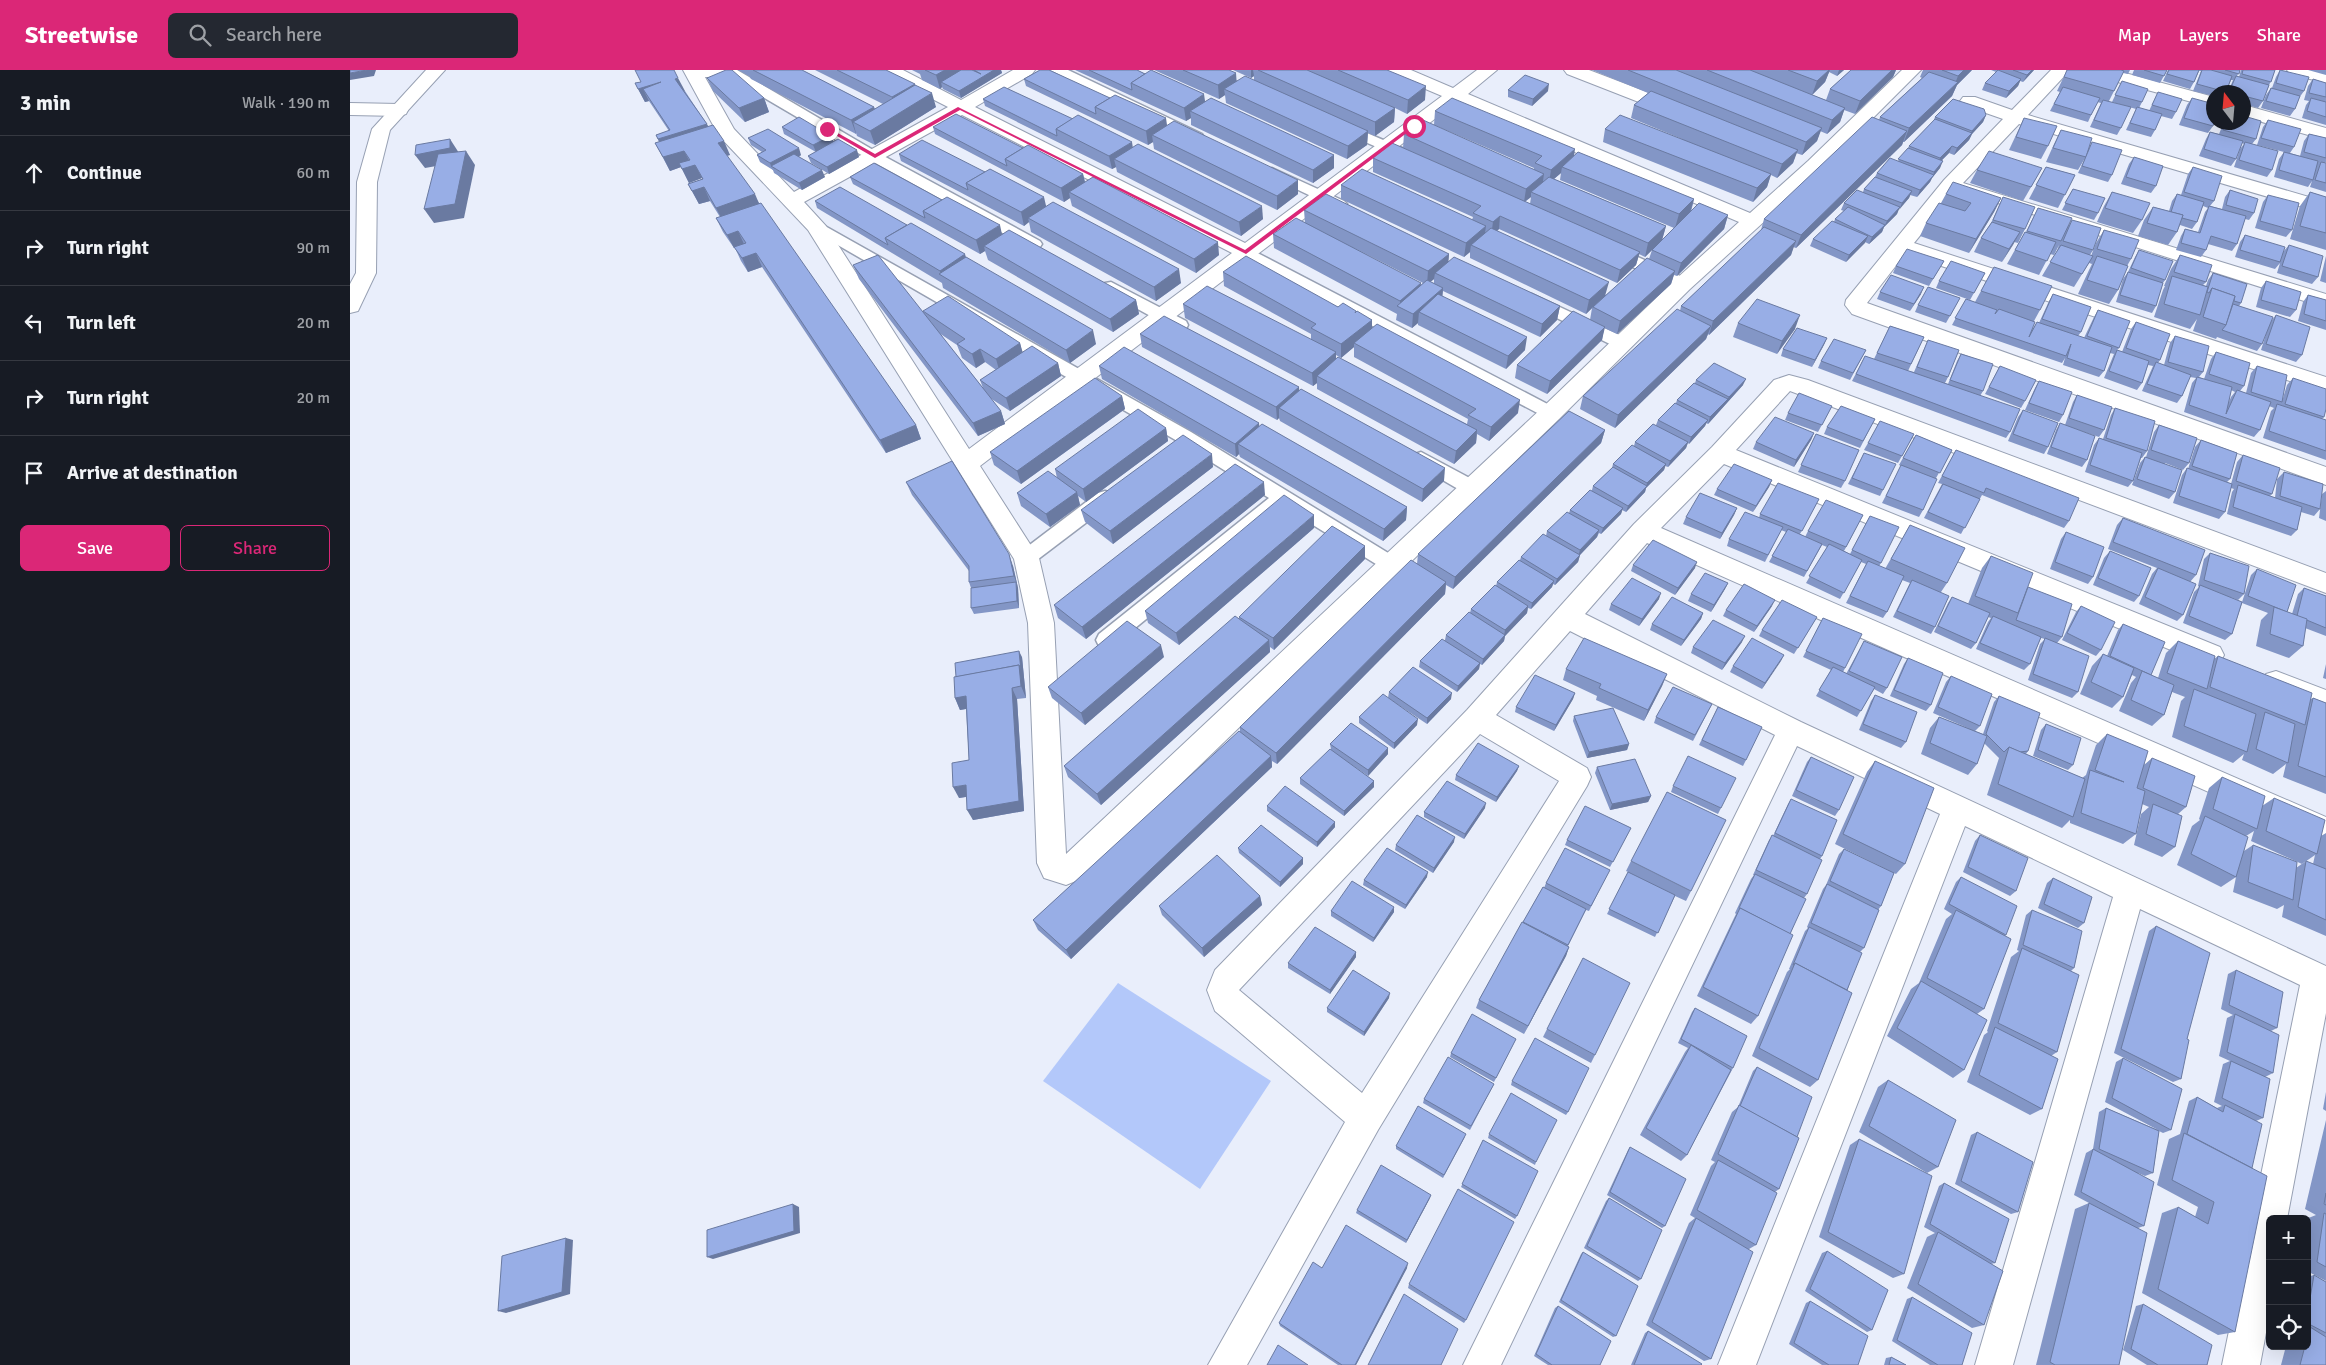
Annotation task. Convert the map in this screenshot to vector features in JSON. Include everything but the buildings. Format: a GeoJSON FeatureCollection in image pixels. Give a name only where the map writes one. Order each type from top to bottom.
{"type":"FeatureCollection","features":[{"type":"Feature","properties":{"kind":"street"},"geometry":{"type":"LineString","coordinates":[[350,306],[366,273],[367,182],[381,129],[436,70]]}},
{"type":"Feature","properties":{"kind":"street"},"geometry":{"type":"LineString","coordinates":[[889,70],[960,108],[1246,252]]}},
{"type":"Feature","properties":{"kind":"street"},"geometry":{"type":"LineString","coordinates":[[792,201],[875,157],[1026,70]]}},
{"type":"Feature","properties":{"kind":"street"},"geometry":{"type":"LineString","coordinates":[[1396,70],[1753,221]]}},
{"type":"Feature","properties":{"kind":"street"},"geometry":{"type":"LineString","coordinates":[[967,463],[1488,70]]}},
{"type":"Feature","properties":{"kind":"street"},"geometry":{"type":"LineString","coordinates":[[1573,70],[1698,119]]}},
{"type":"Feature","properties":{"kind":"street"},"geometry":{"type":"LineString","coordinates":[[2060,70],[2017,118],[1951,184],[1900,245],[1857,300],[1856,305],[1860,309],[2326,476]]}},
{"type":"Feature","properties":{"kind":"street"},"geometry":{"type":"LineString","coordinates":[[2094,70],[2206,101]]}},
{"type":"Feature","properties":{"kind":"street"},"geometry":{"type":"LineString","coordinates":[[2296,70],[2326,78]]}},
{"type":"Feature","properties":{"kind":"street"},"geometry":{"type":"LineString","coordinates":[[693,72],[726,132],[816,226],[1026,558],[1041,623],[1052,684],[1052,863],[1055,868],[1066,871],[1072,868],[1551,413],[1683,284],[1753,221],[1806,162],[1851,118],[1909,71]]}},
{"type":"Feature","properties":{"kind":"street"},"geometry":{"type":"LineString","coordinates":[[1969,101],[2017,118],[2326,208]]}},
{"type":"Feature","properties":{"kind":"street"},"geometry":{"type":"LineString","coordinates":[[350,108],[399,110]]}},
{"type":"Feature","properties":{"kind":"street"},"geometry":{"type":"LineString","coordinates":[[2251,113],[2326,134]]}},
{"type":"Feature","properties":{"kind":"street"},"geometry":{"type":"LineString","coordinates":[[1951,184],[2326,301]]}},
{"type":"Feature","properties":{"kind":"street"},"geometry":{"type":"LineString","coordinates":[[1900,245],[2326,385]]}},
{"type":"Feature","properties":{"kind":"street"},"geometry":{"type":"LineString","coordinates":[[1366,1118],[1226,1000],[1222,990],[1226,981],[1477,718],[1643,531],[1720,453],[1782,385],[1789,383],[1800,385],[2326,583]]}},
{"type":"Feature","properties":{"kind":"street"},"geometry":{"type":"LineString","coordinates":[[1720,453],[2326,702]]}},
{"type":"Feature","properties":{"kind":"street"},"geometry":{"type":"LineString","coordinates":[[1643,531],[2326,831]]}},
{"type":"Feature","properties":{"kind":"street"},"geometry":{"type":"LineString","coordinates":[[1566,617],[1790,730],[2321,980],[2241,1365]]}},
{"type":"Feature","properties":{"kind":"street"},"geometry":{"type":"LineString","coordinates":[[1227,1365],[1366,1118],[1577,777],[1477,718]]}},
{"type":"Feature","properties":{"kind":"street"},"geometry":{"type":"LineString","coordinates":[[1482,1365],[1790,730]]}},
{"type":"Feature","properties":{"kind":"street"},"geometry":{"type":"LineString","coordinates":[[1737,1365],[1957,809]]}},
{"type":"Feature","properties":{"kind":"street"},"geometry":{"type":"LineString","coordinates":[[1994,1365],[2130,891]]}},
{"type":"Feature","properties":{"kind":"lane"},"geometry":{"type":"LineString","coordinates":[[1057,70],[1207,142]]}},
{"type":"Feature","properties":{"kind":"lane"},"geometry":{"type":"LineString","coordinates":[[693,72],[732,73],[875,157],[1050,253]]}},
{"type":"Feature","properties":{"kind":"lane"},"geometry":{"type":"LineString","coordinates":[[1324,118],[1414,159]]}},
{"type":"Feature","properties":{"kind":"lane"},"geometry":{"type":"LineString","coordinates":[[1260,167],[1349,210]]}},
{"type":"Feature","properties":{"kind":"lane"},"geometry":{"type":"LineString","coordinates":[[816,226],[1185,437],[1391,564]]}},
{"type":"Feature","properties":{"kind":"lane"},"geometry":{"type":"LineString","coordinates":[[1593,242],[1683,284]]}},
{"type":"Feature","properties":{"kind":"lane"},"geometry":{"type":"LineString","coordinates":[[1246,252],[1551,413]]}},
{"type":"Feature","properties":{"kind":"lane"},"geometry":{"type":"LineString","coordinates":[[1102,282],[1197,334]]}},
{"type":"Feature","properties":{"kind":"lane"},"geometry":{"type":"LineString","coordinates":[[1516,292],[1622,344]]}},
{"type":"Feature","properties":{"kind":"lane"},"geometry":{"type":"LineString","coordinates":[[1169,449],[1185,437]]}},
{"type":"Feature","properties":{"kind":"lane"},"geometry":{"type":"LineString","coordinates":[[1404,450],[1472,488]]}},
{"type":"Feature","properties":{"kind":"lane"},"geometry":{"type":"LineString","coordinates":[[1026,558],[1122,486]]}},
{"type":"Feature","properties":{"kind":"lane"},"geometry":{"type":"LineString","coordinates":[[1090,653],[1283,497]]}},
{"type":"Feature","properties":{"kind":"shaded area"},"geometry":{"type":"Polygon","coordinates":[[[1118,983],[1271,1081],[1200,1189],[1043,1081],[1118,983]]]}},
{"type":"Feature","properties":{"kind":"route"},"geometry":{"type":"LineString","coordinates":[[827,129],[875,157],[960,108],[1246,252],[1322,197],[1414,126]]}}]}
